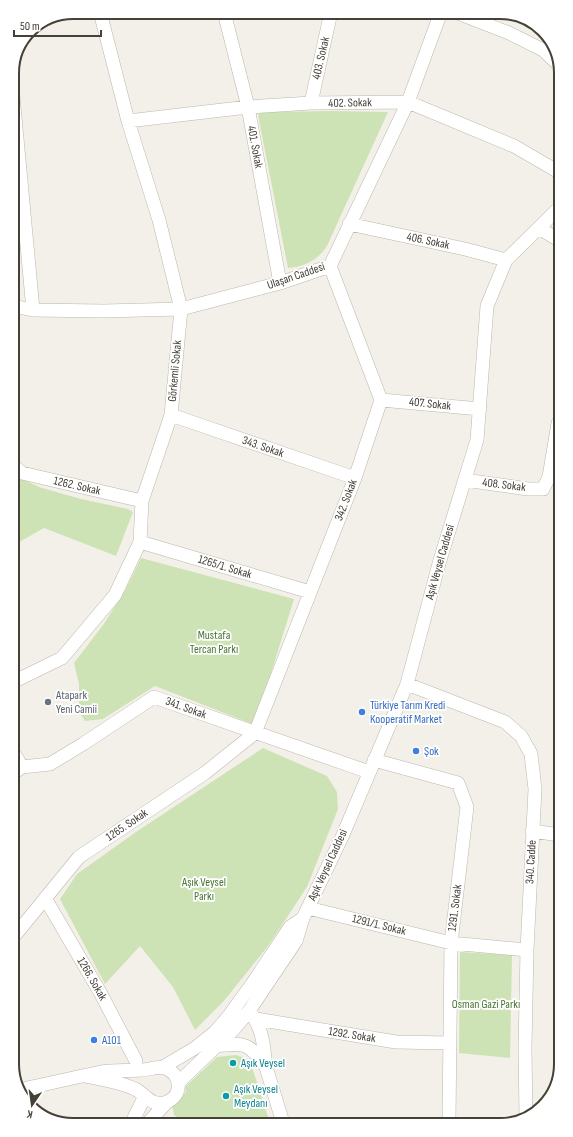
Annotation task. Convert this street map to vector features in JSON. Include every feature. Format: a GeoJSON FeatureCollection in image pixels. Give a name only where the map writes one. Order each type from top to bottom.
{"type":"FeatureCollection","features":[{"type":"Feature","properties":{"kind":"street","name":"Görkemli Sokak"},"geometry":{"type":"LineString","coordinates":[[19,679],[62,658],[115,595],[140,542],[142,501],[171,416],[180,309],[159,220],[128,121],[102,19]]}},
{"type":"Feature","properties":{"kind":"street","name":"401. Sokak"},"geometry":{"type":"LineString","coordinates":[[226,19],[248,107],[280,283]]}},
{"type":"Feature","properties":{"kind":"street","name":"403. Sokak"},"geometry":{"type":"LineString","coordinates":[[311,103],[329,19]]}},
{"type":"Feature","properties":{"kind":"street","name":"Ulaşan Caddesi"},"geometry":{"type":"LineString","coordinates":[[19,307],[33,310],[104,311],[180,309],[280,283],[330,266],[408,102],[438,19]]}},
{"type":"Feature","properties":{"kind":"street"},"geometry":{"type":"LineString","coordinates":[[474,19],[509,33],[543,50],[552,59]]}},
{"type":"Feature","properties":{"kind":"street","name":"402. Sokak"},"geometry":{"type":"LineString","coordinates":[[128,121],[248,107],[311,103],[408,102],[514,146],[554,168]]}},
{"type":"Feature","properties":{"kind":"street"},"geometry":{"type":"LineString","coordinates":[[19,185],[33,310]]}},
{"type":"Feature","properties":{"kind":"street","name":"Aşık Veysel Caddesi"},"geometry":{"type":"LineString","coordinates":[[85,1076],[115,1082],[135,1089],[155,1103],[167,1102],[176,1095],[178,1083],[234,1029],[252,1015],[296,941],[305,913],[342,837],[407,684],[440,560],[477,440],[487,306],[506,260],[554,213]]}},
{"type":"Feature","properties":{"kind":"street","name":"406. Sokak"},"geometry":{"type":"LineString","coordinates":[[349,224],[465,249],[506,260]]}},
{"type":"Feature","properties":{"kind":"street"},"geometry":{"type":"LineString","coordinates":[[539,228],[554,237]]}},
{"type":"Feature","properties":{"kind":"street"},"geometry":{"type":"LineString","coordinates":[[330,266],[381,400]]}},
{"type":"Feature","properties":{"kind":"street","name":"407. Sokak"},"geometry":{"type":"LineString","coordinates":[[381,400],[480,409]]}},
{"type":"Feature","properties":{"kind":"street","name":"342. Sokak"},"geometry":{"type":"LineString","coordinates":[[255,733],[355,478],[381,400]]}},
{"type":"Feature","properties":{"kind":"street","name":"343. Sokak"},"geometry":{"type":"LineString","coordinates":[[171,416],[355,478]]}},
{"type":"Feature","properties":{"kind":"street","name":"408. Sokak"},"geometry":{"type":"LineString","coordinates":[[465,480],[528,489],[543,489],[549,478],[554,447]]}},
{"type":"Feature","properties":{"kind":"street","name":"1262. Sokak"},"geometry":{"type":"LineString","coordinates":[[19,470],[22,473],[142,501]]}},
{"type":"Feature","properties":{"kind":"street","name":"1265/1. Sokak"},"geometry":{"type":"LineString","coordinates":[[140,542],[310,592]]}},
{"type":"Feature","properties":{"kind":"street","name":"340. Cadde"},"geometry":{"type":"LineString","coordinates":[[407,684],[505,722],[521,736],[531,754],[535,789],[526,950],[526,1112]]}},
{"type":"Feature","properties":{"kind":"street","name":"341. Sokak"},"geometry":{"type":"LineString","coordinates":[[19,769],[50,764],[154,697],[255,733],[372,766]]}},
{"type":"Feature","properties":{"kind":"street","name":"1265. Sokak"},"geometry":{"type":"LineString","coordinates":[[19,930],[79,857],[205,773],[255,733]]}},
{"type":"Feature","properties":{"kind":"street","name":"1291. Sokak"},"geometry":{"type":"LineString","coordinates":[[372,766],[458,784],[467,807],[450,943],[449,1118]]}},
{"type":"Feature","properties":{"kind":"street"},"geometry":{"type":"LineString","coordinates":[[532,831],[554,834]]}},
{"type":"Feature","properties":{"kind":"street","name":"1266. Sokak"},"geometry":{"type":"LineString","coordinates":[[45,898],[102,994],[136,1060]]}},
{"type":"Feature","properties":{"kind":"street","name":"Aşık Veysel Caddesi"},"geometry":{"type":"LineString","coordinates":[[25,1089],[102,1072],[157,1068],[195,1048],[215,1032],[228,1017],[290,927],[305,913]]}},
{"type":"Feature","properties":{"kind":"street","name":"1291/1. Sokak"},"geometry":{"type":"LineString","coordinates":[[305,913],[450,943],[526,950]]}},
{"type":"Feature","properties":{"kind":"street"},"geometry":{"type":"LineString","coordinates":[[252,1015],[264,1042],[266,1067],[281,1118]]}},
{"type":"Feature","properties":{"kind":"street","name":"1292. Sokak"},"geometry":{"type":"LineString","coordinates":[[252,1015],[396,1042],[449,1043]]}},
{"type":"Feature","properties":{"kind":"street"},"geometry":{"type":"LineString","coordinates":[[216,1046],[239,1043],[254,1050],[266,1067]]}},
{"type":"Feature","properties":{"kind":"street"},"geometry":{"type":"LineString","coordinates":[[134,1118],[145,1096],[142,1090],[143,1078],[157,1068],[173,1073],[178,1083]]}},
{"type":"Feature","properties":{"kind":"street"},"geometry":{"type":"LineString","coordinates":[[155,1118],[167,1102]]}},
{"type":"Feature","properties":{"kind":"green space"},"geometry":{"type":"Polygon","coordinates":[[[261,112],[388,112],[327,246],[315,259],[310,262],[300,266],[288,268],[258,115],[261,112]]]}},
{"type":"Feature","properties":{"kind":"green space"},"geometry":{"type":"Polygon","coordinates":[[[19,477],[39,487],[81,499],[128,509],[133,512],[116,556],[44,528],[19,542],[19,477]]]}},
{"type":"Feature","properties":{"kind":"green space","name":"Mustafa Tercan Parkı"},"geometry":{"type":"Polygon","coordinates":[[[141,558],[294,599],[255,725],[155,686],[103,719],[85,721],[79,712],[79,684],[74,663],[103,625],[125,591],[141,558]]]}},
{"type":"Feature","properties":{"kind":"green space","name":"Aşık Veysel Parkı"},"geometry":{"type":"Polygon","coordinates":[[[263,748],[327,776],[337,792],[338,809],[307,887],[268,946],[223,1002],[195,1030],[173,987],[140,946],[105,984],[60,899],[77,874],[136,832],[263,748]]]}},
{"type":"Feature","properties":{"kind":"green space","name":"Osman Gazi Parkı"},"geometry":{"type":"Polygon","coordinates":[[[460,952],[512,955],[510,1058],[459,1053],[460,952]]]}},
{"type":"Feature","properties":{"kind":"green space"},"geometry":{"type":"Polygon","coordinates":[[[236,1055],[245,1058],[251,1064],[268,1118],[177,1118],[174,1115],[172,1106],[186,1092],[185,1087],[217,1057],[236,1055]]]}},
{"type":"Feature","properties":{"kind":"place","name":"Atapark Yeni Camii"},"geometry":{"type":"Point","coordinates":[48,702]}},
{"type":"Feature","properties":{"kind":"place","name":"Türkiye Tarım Kredi Kooperatif Market"},"geometry":{"type":"Point","coordinates":[362,712]}},
{"type":"Feature","properties":{"kind":"place","name":"Şok"},"geometry":{"type":"Point","coordinates":[416,751]}},
{"type":"Feature","properties":{"kind":"place","name":"A101"},"geometry":{"type":"Point","coordinates":[94,1040]}},
{"type":"Feature","properties":{"kind":"place","name":"Aşık Veysel"},"geometry":{"type":"Point","coordinates":[233,1063]}},
{"type":"Feature","properties":{"kind":"place","name":"Aşık Veysel Meydanı"},"geometry":{"type":"Point","coordinates":[226,1096]}}]}
